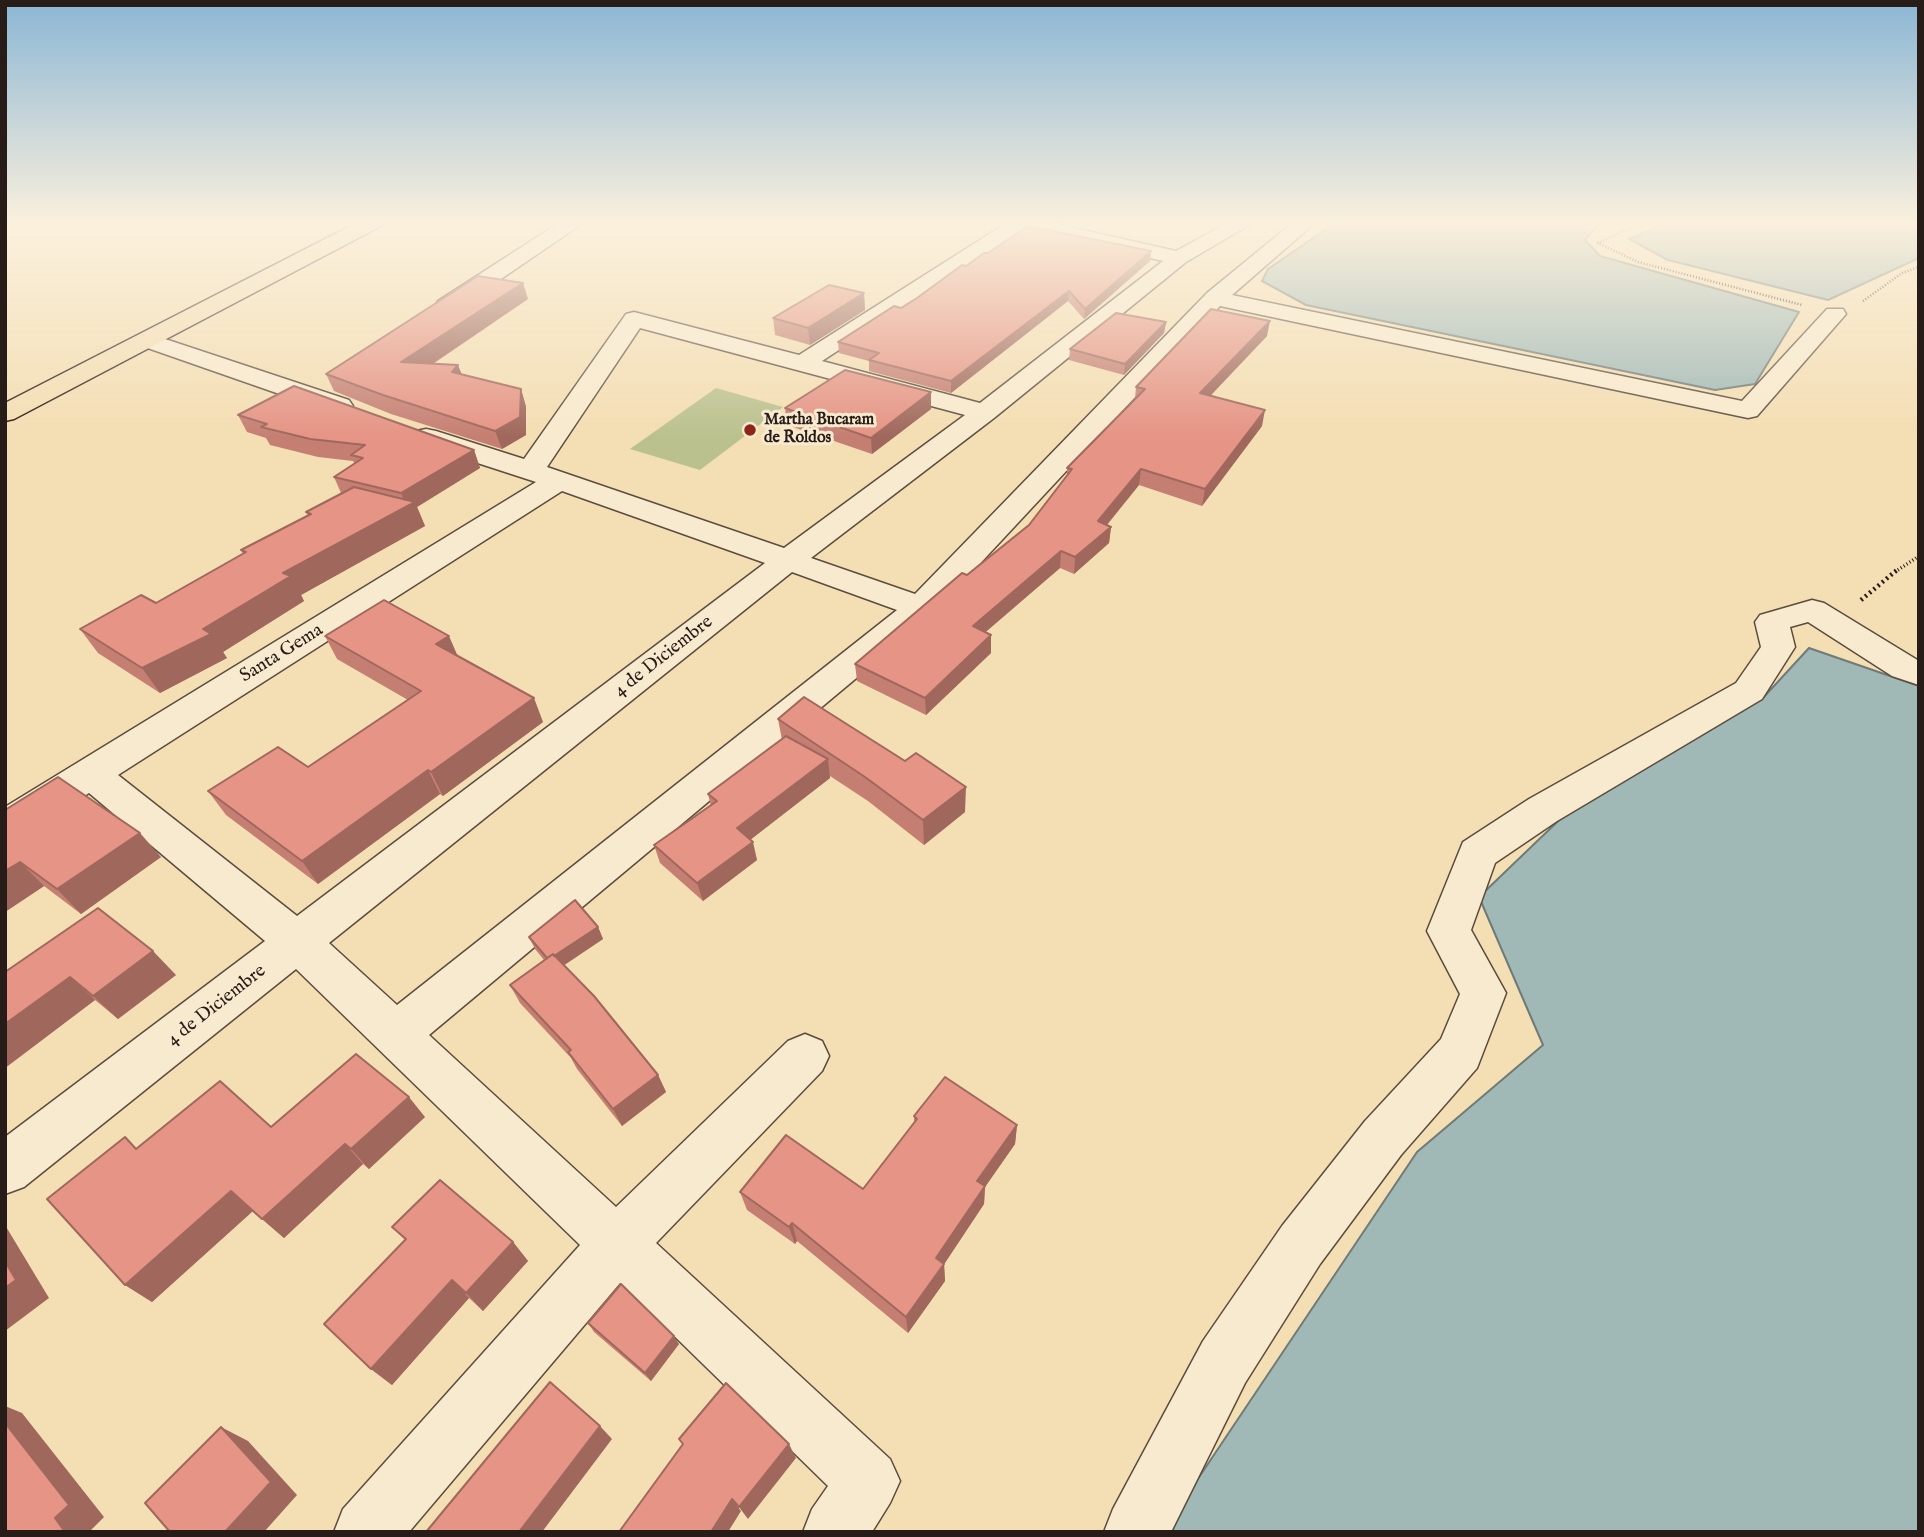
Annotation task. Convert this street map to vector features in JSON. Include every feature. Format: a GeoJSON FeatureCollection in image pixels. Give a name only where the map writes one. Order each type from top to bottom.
{"type":"FeatureCollection","features":[{"type":"Feature","properties":{"kind":"main road"},"geometry":{"type":"LineString","coordinates":[[5,413],[238,293]]}},
{"type":"Feature","properties":{"kind":"street"},"geometry":{"type":"LineString","coordinates":[[424,320],[466,293]]}},
{"type":"Feature","properties":{"kind":"street"},"geometry":{"type":"LineString","coordinates":[[806,362],[912,293]]}},
{"type":"Feature","properties":{"kind":"street","name":"4 de Diciembre"},"geometry":{"type":"LineString","coordinates":[[5,1169],[299,943],[788,560],[985,412],[1134,293]]}},
{"type":"Feature","properties":{"kind":"street"},"geometry":{"type":"LineString","coordinates":[[396,1034],[921,607],[1220,293]]}},
{"type":"Feature","properties":{"kind":"street"},"geometry":{"type":"LineString","coordinates":[[1214,298],[1748,410],[1835,314]]}},
{"type":"Feature","properties":{"kind":"street"},"geometry":{"type":"LineString","coordinates":[[544,476],[634,319],[806,362],[985,412]]}},
{"type":"Feature","properties":{"kind":"street"},"geometry":{"type":"LineString","coordinates":[[147,340],[320,386],[369,417]]}},
{"type":"Feature","properties":{"kind":"street"},"geometry":{"type":"LineString","coordinates":[[406,430],[921,607]]}},
{"type":"Feature","properties":{"kind":"street","name":"Santa Gema"},"geometry":{"type":"LineString","coordinates":[[5,827],[91,774],[544,476]]}},
{"type":"Feature","properties":{"kind":"street"},"geometry":{"type":"LineString","coordinates":[[1136,1532],[1224,1362],[1301,1245],[1383,1138],[1460,1053],[1483,993],[1448,931],[1478,853],[1543,810],[1749,691],[1778,648],[1772,622],[1812,610],[1904,668],[1919,673]]}},
{"type":"Feature","properties":{"kind":"street"},"geometry":{"type":"LineString","coordinates":[[91,774],[299,943],[868,1481],[835,1532]]}},
{"type":"Feature","properties":{"kind":"street"},"geometry":{"type":"LineString","coordinates":[[366,1532],[617,1244],[805,1056]]}},
{"type":"Feature","properties":{"kind":"path"},"geometry":{"type":"LineString","coordinates":[[1754,293],[1835,314],[1875,293]]}},
{"type":"Feature","properties":{"kind":"path"},"geometry":{"type":"LineString","coordinates":[[1812,610],[1844,606],[1863,600],[1903,565],[1919,556]]}},
{"type":"Feature","properties":{"kind":"green space"},"geometry":{"type":"Polygon","coordinates":[[[716,388],[783,407],[700,470],[630,449],[716,388]]]}},
{"type":"Feature","properties":{"kind":"water"},"geometry":{"type":"Polygon","coordinates":[[[1283,293],[1731,293],[1799,312],[1755,384],[1715,390],[1306,305],[1283,293]]]}},
{"type":"Feature","properties":{"kind":"water"},"geometry":{"type":"Polygon","coordinates":[[[1799,293],[1844,293],[1828,300],[1799,293]]]}},
{"type":"Feature","properties":{"kind":"water"},"geometry":{"type":"Polygon","coordinates":[[[1809,648],[1919,686],[1919,1532],[1168,1532],[1175,1513],[1417,1152],[1543,1045],[1479,897],[1580,800],[1762,699],[1809,648]]]}},
{"type":"Feature","properties":{"kind":"building"},"geometry":{"type":"Polygon","coordinates":[[[452,293],[508,293],[401,362],[458,365],[452,372],[521,389],[520,417],[495,431],[326,374],[452,293]]]}},
{"type":"Feature","properties":{"kind":"building"},"geometry":{"type":"Polygon","coordinates":[[[816,293],[864,293],[808,328],[773,318],[816,293]]]}},
{"type":"Feature","properties":{"kind":"building"},"geometry":{"type":"Polygon","coordinates":[[[924,293],[1067,293],[951,381],[869,360],[879,353],[838,342],[894,306],[901,308],[924,293]]]}},
{"type":"Feature","properties":{"kind":"building"},"geometry":{"type":"Polygon","coordinates":[[[1071,293],[1104,293],[1085,309],[1071,293]]]}},
{"type":"Feature","properties":{"kind":"building"},"geometry":{"type":"Polygon","coordinates":[[[1211,309],[1270,321],[1200,393],[1265,410],[1205,489],[1141,469],[1098,521],[1111,527],[1075,557],[1061,551],[973,626],[991,635],[925,698],[855,664],[962,573],[967,575],[1029,525],[1072,469],[1067,468],[1145,389],[1136,387],[1211,309]]]}},
{"type":"Feature","properties":{"kind":"building"},"geometry":{"type":"Polygon","coordinates":[[[1116,313],[1166,322],[1125,364],[1070,349],[1116,313]]]}},
{"type":"Feature","properties":{"kind":"building"},"geometry":{"type":"Polygon","coordinates":[[[845,370],[931,392],[871,438],[785,408],[845,370]]]}},
{"type":"Feature","properties":{"kind":"building"},"geometry":{"type":"Polygon","coordinates":[[[294,386],[474,450],[401,493],[334,477],[363,458],[351,455],[365,445],[310,439],[261,427],[267,424],[238,415],[294,386]]]}},
{"type":"Feature","properties":{"kind":"building"},"geometry":{"type":"Polygon","coordinates":[[[354,487],[415,502],[283,573],[291,576],[203,629],[211,634],[142,668],[80,629],[141,595],[156,603],[246,552],[241,550],[311,514],[306,512],[354,487]]]}},
{"type":"Feature","properties":{"kind":"building"},"geometry":{"type":"Polygon","coordinates":[[[384,600],[449,636],[436,644],[534,698],[302,861],[208,791],[278,747],[308,767],[421,691],[325,636],[384,600]]]}},
{"type":"Feature","properties":{"kind":"building"},"geometry":{"type":"Polygon","coordinates":[[[804,697],[905,761],[916,753],[966,787],[923,820],[865,777],[778,719],[804,697]]]}},
{"type":"Feature","properties":{"kind":"building"},"geometry":{"type":"Polygon","coordinates":[[[786,736],[828,759],[737,828],[753,842],[697,883],[654,845],[717,801],[708,794],[786,736]]]}},
{"type":"Feature","properties":{"kind":"building"},"geometry":{"type":"Polygon","coordinates":[[[58,777],[140,833],[57,889],[20,862],[5,871],[5,810],[58,777]]]}},
{"type":"Feature","properties":{"kind":"building"},"geometry":{"type":"Polygon","coordinates":[[[575,900],[598,927],[547,958],[529,937],[575,900]]]}},
{"type":"Feature","properties":{"kind":"building"},"geometry":{"type":"Polygon","coordinates":[[[98,908],[153,951],[93,996],[70,977],[5,1024],[5,972],[98,908]]]}},
{"type":"Feature","properties":{"kind":"building"},"geometry":{"type":"Polygon","coordinates":[[[553,954],[594,996],[658,1075],[613,1109],[568,1052],[571,1050],[510,985],[553,954]]]}},
{"type":"Feature","properties":{"kind":"building"},"geometry":{"type":"Polygon","coordinates":[[[356,1054],[409,1097],[351,1149],[345,1144],[262,1219],[231,1191],[125,1285],[47,1199],[125,1137],[136,1149],[220,1081],[271,1127],[356,1054]]]}},
{"type":"Feature","properties":{"kind":"building"},"geometry":{"type":"Polygon","coordinates":[[[945,1077],[1017,1125],[977,1181],[985,1186],[936,1258],[944,1264],[906,1317],[792,1223],[789,1227],[740,1192],[786,1135],[863,1189],[917,1119],[914,1116],[945,1077]]]}},
{"type":"Feature","properties":{"kind":"building"},"geometry":{"type":"Polygon","coordinates":[[[440,1180],[513,1242],[466,1293],[452,1280],[371,1369],[324,1324],[406,1239],[392,1227],[440,1180]]]}},
{"type":"Feature","properties":{"kind":"building"},"geometry":{"type":"Polygon","coordinates":[[[5,1261],[16,1280],[5,1288],[5,1261]]]}},
{"type":"Feature","properties":{"kind":"building"},"geometry":{"type":"Polygon","coordinates":[[[621,1284],[674,1336],[645,1373],[588,1323],[621,1284]]]}},
{"type":"Feature","properties":{"kind":"building"},"geometry":{"type":"Polygon","coordinates":[[[550,1382],[600,1426],[519,1532],[426,1532],[550,1382]]]}},
{"type":"Feature","properties":{"kind":"building"},"geometry":{"type":"Polygon","coordinates":[[[726,1383],[789,1444],[739,1507],[732,1499],[711,1532],[619,1532],[683,1444],[679,1439],[726,1383]]]}},
{"type":"Feature","properties":{"kind":"building"},"geometry":{"type":"Polygon","coordinates":[[[5,1423],[69,1505],[55,1518],[65,1532],[5,1532],[5,1423]]]}},
{"type":"Feature","properties":{"kind":"building"},"geometry":{"type":"Polygon","coordinates":[[[221,1427],[271,1482],[225,1532],[170,1532],[145,1503],[221,1427]]]}},
{"type":"Feature","properties":{"kind":"place","name":"Martha Bucaram de Roldos"},"geometry":{"type":"Point","coordinates":[750,430]}}]}
